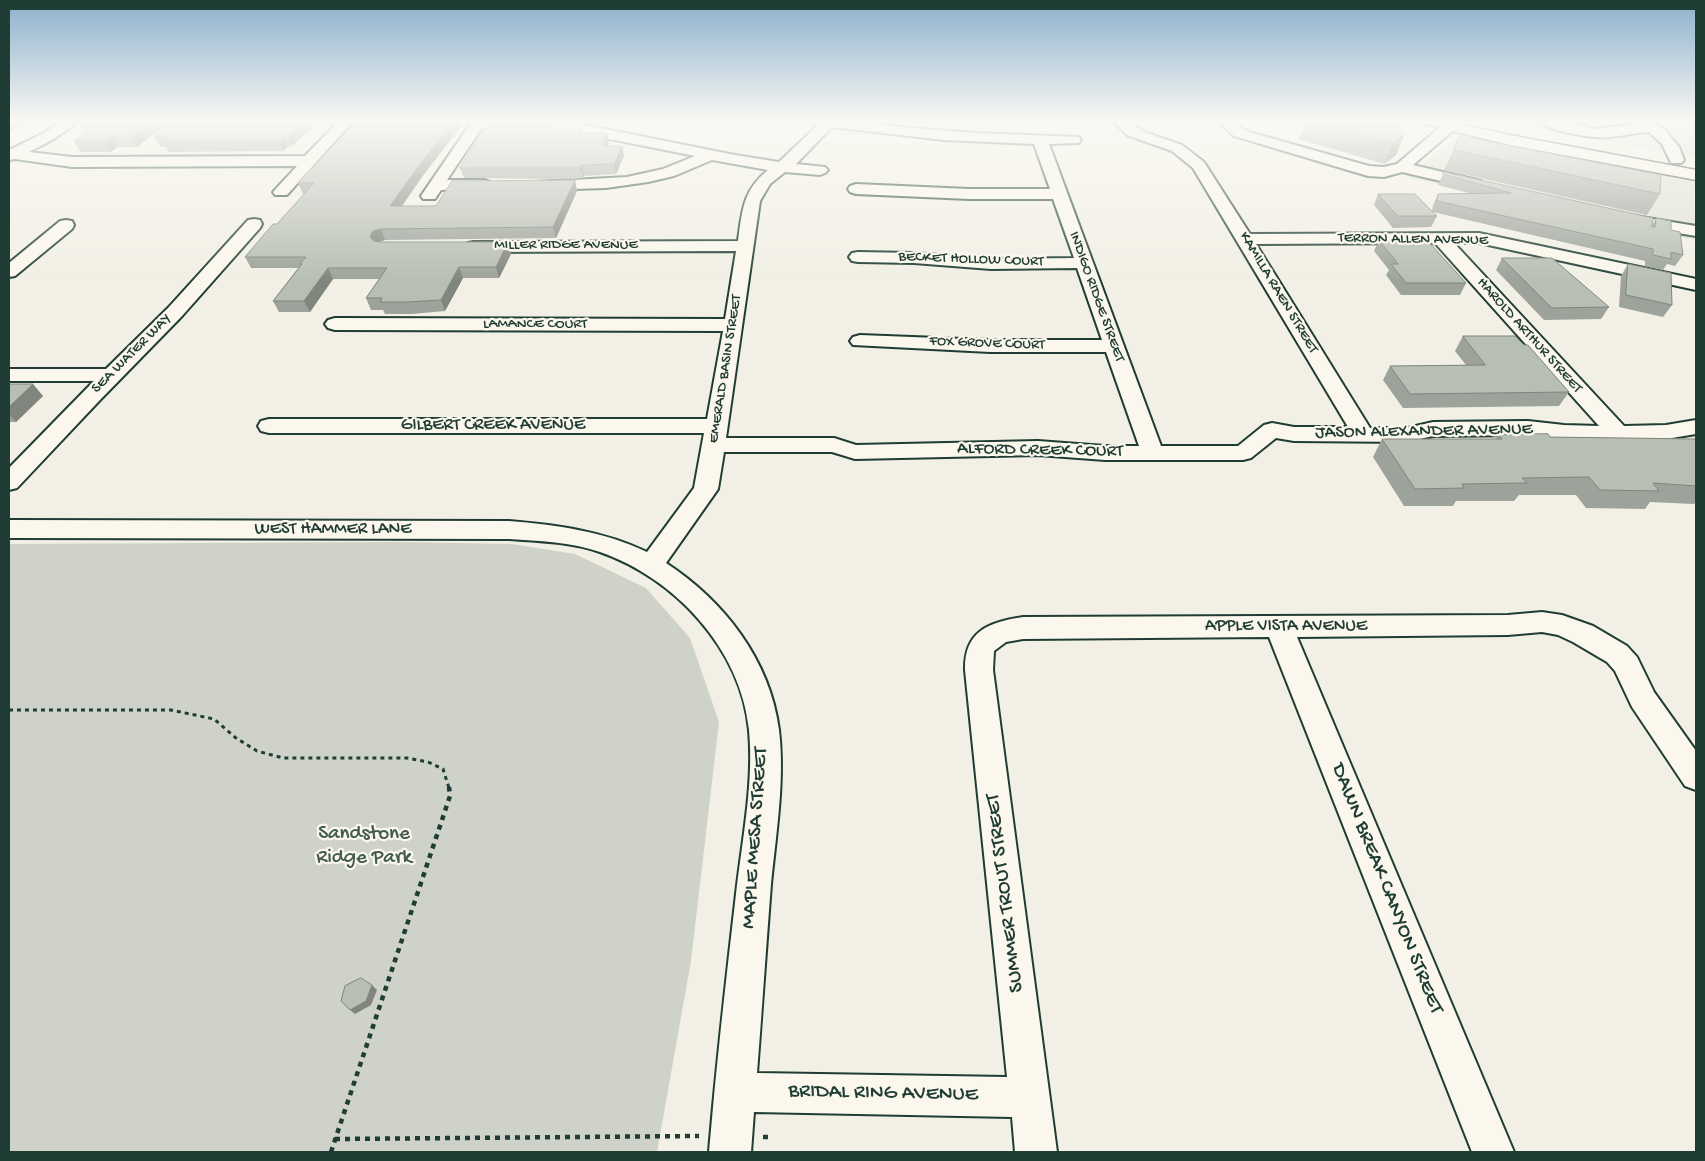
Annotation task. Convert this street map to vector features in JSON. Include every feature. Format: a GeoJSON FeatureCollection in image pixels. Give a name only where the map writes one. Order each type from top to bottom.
{"type":"FeatureCollection","features":[{"type":"Feature","properties":{"kind":"street"},"geometry":{"type":"LineString","coordinates":[[281,192],[298,174]]}},
{"type":"Feature","properties":{"kind":"street"},"geometry":{"type":"LineString","coordinates":[[428,199],[444,174]]}},
{"type":"Feature","properties":{"kind":"street"},"geometry":{"type":"LineString","coordinates":[[527,185],[615,184],[666,174]]}},
{"type":"Feature","properties":{"kind":"street","name":"EMERALD BASIN STREET"},"geometry":{"type":"LineString","coordinates":[[652,564],[706,488],[734,325],[752,201],[757,188],[770,174]]}},
{"type":"Feature","properties":{"kind":"street","name":"INDIGO RIDGE STREET"},"geometry":{"type":"LineString","coordinates":[[1052,174],[1153,454]]}},
{"type":"Feature","properties":{"kind":"street","name":"KAMILLA RAEN STREET"},"geometry":{"type":"LineString","coordinates":[[1205,174],[1363,434]]}},
{"type":"Feature","properties":{"kind":"street"},"geometry":{"type":"LineString","coordinates":[[1433,174],[1489,187]]}},
{"type":"Feature","properties":{"kind":"street"},"geometry":{"type":"LineString","coordinates":[[437,185],[497,185]]}},
{"type":"Feature","properties":{"kind":"street"},"geometry":{"type":"LineString","coordinates":[[856,189],[969,194],[1059,194]]}},
{"type":"Feature","properties":{"kind":"street"},"geometry":{"type":"LineString","coordinates":[[1623,218],[1696,231]]}},
{"type":"Feature","properties":{"kind":"street","name":"SEA WATER WAY"},"geometry":{"type":"LineString","coordinates":[[9,482],[175,312],[254,224]]}},
{"type":"Feature","properties":{"kind":"street"},"geometry":{"type":"LineString","coordinates":[[9,272],[66,225]]}},
{"type":"Feature","properties":{"kind":"street","name":"TERRON ALLEN AVENUE"},"geometry":{"type":"LineString","coordinates":[[1245,239],[1479,238],[1696,284]]}},
{"type":"Feature","properties":{"kind":"street","name":"HAROLD ARTHUR STREET"},"geometry":{"type":"LineString","coordinates":[[1440,239],[1618,433]]}},
{"type":"Feature","properties":{"kind":"street","name":"MILLER RIDGE AVENUE"},"geometry":{"type":"LineString","coordinates":[[454,246],[746,246]]}},
{"type":"Feature","properties":{"kind":"street","name":"BECKET HOLLOW COURT"},"geometry":{"type":"LineString","coordinates":[[858,257],[914,258],[991,264],[1084,263]]}},
{"type":"Feature","properties":{"kind":"street","name":"LAMANCE COURT"},"geometry":{"type":"LineString","coordinates":[[335,324],[734,325]]}},
{"type":"Feature","properties":{"kind":"street","name":"FOX GROVE COURT"},"geometry":{"type":"LineString","coordinates":[[860,341],[990,346],[1114,346]]}},
{"type":"Feature","properties":{"kind":"street"},"geometry":{"type":"LineString","coordinates":[[9,375],[112,375]]}},
{"type":"Feature","properties":{"kind":"street","name":"GILBERT CREEK AVENUE"},"geometry":{"type":"LineString","coordinates":[[269,426],[715,436],[796,445]]}},
{"type":"Feature","properties":{"kind":"street","name":"JASON ALEXANDER AVENUE"},"geometry":{"type":"LineString","coordinates":[[1272,430],[1294,434],[1407,435],[1433,429],[1528,428],[1564,432],[1618,433],[1666,432],[1696,427]]}},
{"type":"Feature","properties":{"kind":"street","name":"ALFORD CREEK COURT"},"geometry":{"type":"LineString","coordinates":[[796,445],[834,445],[855,452],[1038,448],[1153,454],[1225,454],[1244,453],[1272,430]]}},
{"type":"Feature","properties":{"kind":"street","name":"WEST HAMMER LANE"},"geometry":{"type":"LineString","coordinates":[[9,529],[509,530],[562,534],[618,550],[652,564]]}},
{"type":"Feature","properties":{"kind":"street","name":"MAPLE MESA STREET"},"geometry":{"type":"LineString","coordinates":[[652,564],[702,606],[726,632],[745,664],[759,699],[764,730],[759,822],[730,1145]]}},
{"type":"Feature","properties":{"kind":"street","name":"APPLE VISTA AVENUE"},"geometry":{"type":"LineString","coordinates":[[990,638],[1004,631],[1023,628],[1508,625],[1542,622],[1562,625],[1583,634],[1617,654],[1627,666],[1642,699],[1696,776]]}},
{"type":"Feature","properties":{"kind":"street","name":"DAWN BREAK CANYON STREET"},"geometry":{"type":"LineString","coordinates":[[1279,627],[1493,1152]]}},
{"type":"Feature","properties":{"kind":"street","name":"SUMMER TROUT STREET"},"geometry":{"type":"LineString","coordinates":[[990,638],[979,652],[979,670],[1036,1152]]}},
{"type":"Feature","properties":{"kind":"street","name":"BRIDAL RING AVENUE"},"geometry":{"type":"LineString","coordinates":[[735,1092],[1030,1097]]}},
{"type":"Feature","properties":{"kind":"path"},"geometry":{"type":"LineString","coordinates":[[9,710],[171,710],[214,719],[236,738],[250,746],[283,758],[407,758],[428,762],[443,768],[449,783],[450,796],[331,1152]]}},
{"type":"Feature","properties":{"kind":"path"},"geometry":{"type":"LineString","coordinates":[[335,1139],[671,1136],[730,1145],[770,1137]]}},
{"type":"Feature","properties":{"kind":"shaded area"},"geometry":{"type":"Polygon","coordinates":[[[1410,174],[1656,174],[1696,182],[1696,240],[1634,230],[1406,177],[1410,174]]]}},
{"type":"Feature","properties":{"kind":"green space","name":"Sandstone Ridge Park"},"geometry":{"type":"Polygon","coordinates":[[[398,542],[512,544],[575,554],[646,588],[690,638],[719,722],[691,961],[657,1152],[9,1152],[9,544],[398,542]]]}},
{"type":"Feature","properties":{"kind":"building"},"geometry":{"type":"Polygon","coordinates":[[[306,174],[413,174],[390,206],[436,206],[452,181],[575,180],[553,227],[381,229],[373,231],[370,237],[374,241],[380,242],[508,242],[496,267],[459,267],[441,300],[380,302],[382,298],[366,298],[387,268],[328,268],[304,301],[273,301],[306,257],[245,257],[273,224],[277,224],[314,183],[298,183],[306,174]]]}},
{"type":"Feature","properties":{"kind":"building"},"geometry":{"type":"Polygon","coordinates":[[[1444,174],[1454,174],[1653,218],[1652,227],[1655,227],[1656,218],[1671,221],[1671,230],[1680,232],[1683,255],[1671,252],[1671,259],[1653,255],[1653,249],[1437,201],[1438,194],[1511,193],[1444,174]]]}},
{"type":"Feature","properties":{"kind":"building"},"geometry":{"type":"Polygon","coordinates":[[[1567,174],[1661,175],[1660,194],[1567,174]]]}},
{"type":"Feature","properties":{"kind":"building"},"geometry":{"type":"Polygon","coordinates":[[[1378,194],[1415,194],[1437,216],[1398,216],[1378,194]]]}},
{"type":"Feature","properties":{"kind":"building"},"geometry":{"type":"Polygon","coordinates":[[[1379,240],[1427,240],[1466,283],[1406,283],[1391,264],[1398,264],[1379,240]]]}},
{"type":"Feature","properties":{"kind":"building"},"geometry":{"type":"Polygon","coordinates":[[[1502,258],[1552,258],[1609,307],[1552,308],[1502,258]]]}},
{"type":"Feature","properties":{"kind":"building"},"geometry":{"type":"Polygon","coordinates":[[[1628,264],[1671,273],[1672,305],[1626,295],[1628,264]]]}},
{"type":"Feature","properties":{"kind":"building"},"geometry":{"type":"Polygon","coordinates":[[[1463,336],[1515,336],[1524,345],[1528,345],[1569,392],[1410,394],[1390,366],[1485,365],[1463,336]]]}},
{"type":"Feature","properties":{"kind":"building"},"geometry":{"type":"Polygon","coordinates":[[[9,384],[33,384],[9,407],[9,384]]]}},
{"type":"Feature","properties":{"kind":"building"},"geometry":{"type":"Polygon","coordinates":[[[1548,434],[1550,437],[1696,439],[1696,486],[1653,483],[1659,491],[1600,490],[1589,477],[1522,478],[1527,483],[1462,484],[1464,488],[1415,489],[1382,439],[1502,439],[1499,435],[1548,434]]]}},
{"type":"Feature","properties":{"kind":"building"},"geometry":{"type":"Polygon","coordinates":[[[361,978],[372,985],[366,1001],[350,1010],[341,1001],[345,986],[361,978]]]}}]}
